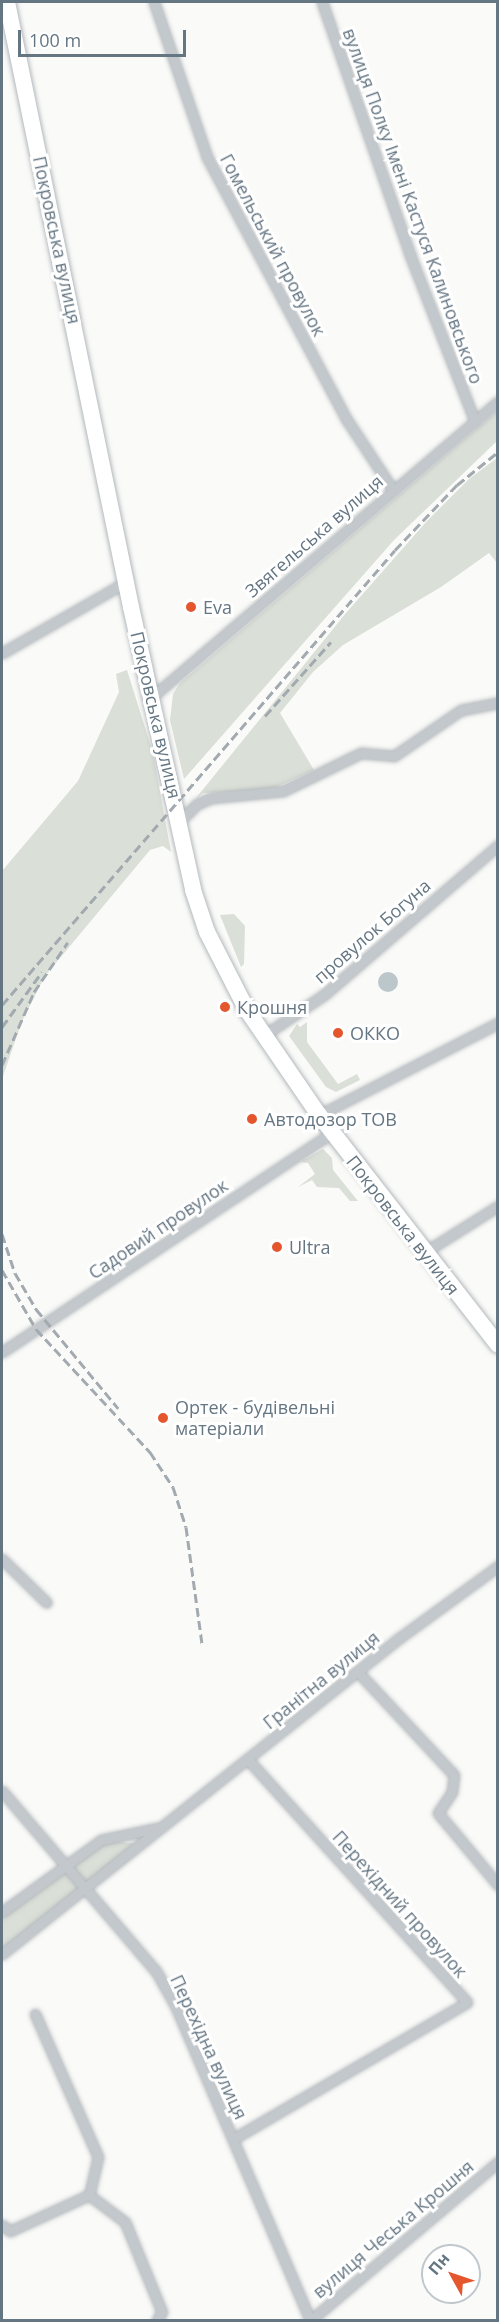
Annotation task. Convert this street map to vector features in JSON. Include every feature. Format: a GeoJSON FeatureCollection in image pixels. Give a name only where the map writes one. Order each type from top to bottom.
{"type":"FeatureCollection","features":[{"type":"Feature","properties":{"kind":"highway","name":"Покровська вулиця"},"geometry":{"type":"LineString","coordinates":[[8,2],[126,582],[194,890],[207,932],[225,973],[263,1036],[332,1133],[496,1340]]}},
{"type":"Feature","properties":{"kind":"street","name":"Гомельський провулок"},"geometry":{"type":"LineString","coordinates":[[154,2],[207,157],[347,420],[393,490]]}},
{"type":"Feature","properties":{"kind":"street","name":"вулиця Полку Імені Кастуся Калиновського"},"geometry":{"type":"LineString","coordinates":[[321,2],[410,255],[475,422]]}},
{"type":"Feature","properties":{"kind":"street","name":"Звягельська вулиця"},"geometry":{"type":"LineString","coordinates":[[152,697],[498,402]]}},
{"type":"Feature","properties":{"kind":"street"},"geometry":{"type":"LineString","coordinates":[[2,653],[126,582]]}},
{"type":"Feature","properties":{"kind":"street"},"geometry":{"type":"LineString","coordinates":[[180,821],[197,804],[211,798],[283,791],[361,753],[394,756],[461,710],[498,703]]}},
{"type":"Feature","properties":{"kind":"street","name":"провулок Богуна"},"geometry":{"type":"LineString","coordinates":[[263,1036],[325,994],[498,846]]}},
{"type":"Feature","properties":{"kind":"street"},"geometry":{"type":"LineString","coordinates":[[319,1115],[498,1023]]}},
{"type":"Feature","properties":{"kind":"street","name":"Садовий провулок"},"geometry":{"type":"LineString","coordinates":[[2,1352],[332,1133]]}},
{"type":"Feature","properties":{"kind":"street"},"geometry":{"type":"LineString","coordinates":[[424,1252],[498,1206]]}},
{"type":"Feature","properties":{"kind":"street"},"geometry":{"type":"LineString","coordinates":[[2,1559],[46,1602]]}},
{"type":"Feature","properties":{"kind":"street","name":"Гранітна вулиця"},"geometry":{"type":"LineString","coordinates":[[2,1954],[358,1672],[498,1566]]}},
{"type":"Feature","properties":{"kind":"street"},"geometry":{"type":"LineString","coordinates":[[358,1672],[454,1775],[452,1792],[438,1813],[498,1885]]}},
{"type":"Feature","properties":{"kind":"street","name":"Перехідний провулок"},"geometry":{"type":"LineString","coordinates":[[233,2139],[467,2002],[248,1760]]}},
{"type":"Feature","properties":{"kind":"street","name":"Перехідна вулиця"},"geometry":{"type":"LineString","coordinates":[[2,1791],[156,1971],[176,2007],[310,2320]]}},
{"type":"Feature","properties":{"kind":"street","name":"Гранітна вулиця"},"geometry":{"type":"LineString","coordinates":[[2,1912],[101,1840],[137,1835],[167,1823]]}},
{"type":"Feature","properties":{"kind":"street"},"geometry":{"type":"LineString","coordinates":[[35,2014],[98,2157],[89,2195]]}},
{"type":"Feature","properties":{"kind":"street","name":"вулиця Чеська Крошня"},"geometry":{"type":"LineString","coordinates":[[310,2320],[498,2162]]}},
{"type":"Feature","properties":{"kind":"street"},"geometry":{"type":"LineString","coordinates":[[2,2225],[10,2231],[89,2195]]}},
{"type":"Feature","properties":{"kind":"street"},"geometry":{"type":"LineString","coordinates":[[89,2195],[125,2222],[162,2312],[157,2320]]}},
{"type":"Feature","properties":{"kind":"shaded area"},"geometry":{"type":"Polygon","coordinates":[[[497,411],[497,441],[394,540],[184,779],[170,720],[173,694],[180,683],[497,411]]]}},
{"type":"Feature","properties":{"kind":"shaded area"},"geometry":{"type":"Polygon","coordinates":[[[497,458],[497,563],[489,553],[441,587],[343,645],[313,672],[280,713],[314,770],[270,790],[203,793],[196,798],[346,613],[427,521],[469,479],[497,458]]]}},
{"type":"Feature","properties":{"kind":"shaded area"},"geometry":{"type":"Polygon","coordinates":[[[127,670],[153,753],[171,852],[163,846],[150,850],[45,976],[22,1021],[2,1079],[2,871],[78,781],[119,692],[116,674],[127,670]]]}},
{"type":"Feature","properties":{"kind":"shaded area"},"geometry":{"type":"Polygon","coordinates":[[[234,914],[245,926],[244,964],[241,967],[220,915],[234,914]]]}},
{"type":"Feature","properties":{"kind":"shaded area"},"geometry":{"type":"Polygon","coordinates":[[[388,972],[395,975],[398,982],[395,989],[388,992],[381,989],[378,982],[381,975],[388,972]]]}},
{"type":"Feature","properties":{"kind":"shaded area"},"geometry":{"type":"Polygon","coordinates":[[[307,1022],[307,1042],[338,1084],[357,1074],[360,1080],[336,1092],[326,1087],[289,1036],[297,1024],[300,1027],[307,1022]]]}},
{"type":"Feature","properties":{"kind":"shaded area"},"geometry":{"type":"Polygon","coordinates":[[[323,1149],[332,1158],[333,1170],[358,1201],[350,1201],[339,1188],[317,1187],[312,1180],[298,1187],[315,1174],[308,1163],[300,1162],[323,1149]]]}},
{"type":"Feature","properties":{"kind":"shaded area"},"geometry":{"type":"Polygon","coordinates":[[[101,1840],[140,1844],[2,1954],[2,1912],[101,1840]]]}},
{"type":"Feature","properties":{"kind":"railway"},"geometry":{"type":"LineString","coordinates":[[2,1005],[395,550],[457,485],[498,452]]}},
{"type":"Feature","properties":{"kind":"railway"},"geometry":{"type":"LineString","coordinates":[[265,716],[331,642]]}},
{"type":"Feature","properties":{"kind":"railway"},"geometry":{"type":"LineString","coordinates":[[2,1065],[34,992],[68,942]]}},
{"type":"Feature","properties":{"kind":"railway"},"geometry":{"type":"LineString","coordinates":[[2,1027],[42,972]]}},
{"type":"Feature","properties":{"kind":"railway"},"geometry":{"type":"LineString","coordinates":[[2,1234],[15,1273],[36,1309],[118,1408]]}},
{"type":"Feature","properties":{"kind":"railway"},"geometry":{"type":"LineString","coordinates":[[2,1270],[36,1329],[150,1452],[173,1487],[186,1527],[202,1644]]}},
{"type":"Feature","properties":{"kind":"place","name":"Eva"},"geometry":{"type":"Point","coordinates":[191,607]}},
{"type":"Feature","properties":{"kind":"place","name":"Крошня"},"geometry":{"type":"Point","coordinates":[225,1007]}},
{"type":"Feature","properties":{"kind":"place","name":"ОККО"},"geometry":{"type":"Point","coordinates":[338,1033]}},
{"type":"Feature","properties":{"kind":"place","name":"Автодозор ТОВ"},"geometry":{"type":"Point","coordinates":[252,1119]}},
{"type":"Feature","properties":{"kind":"place","name":"Ultra"},"geometry":{"type":"Point","coordinates":[277,1247]}},
{"type":"Feature","properties":{"kind":"place","name":"Ортек - будівельні матеріали"},"geometry":{"type":"Point","coordinates":[163,1418]}}]}
